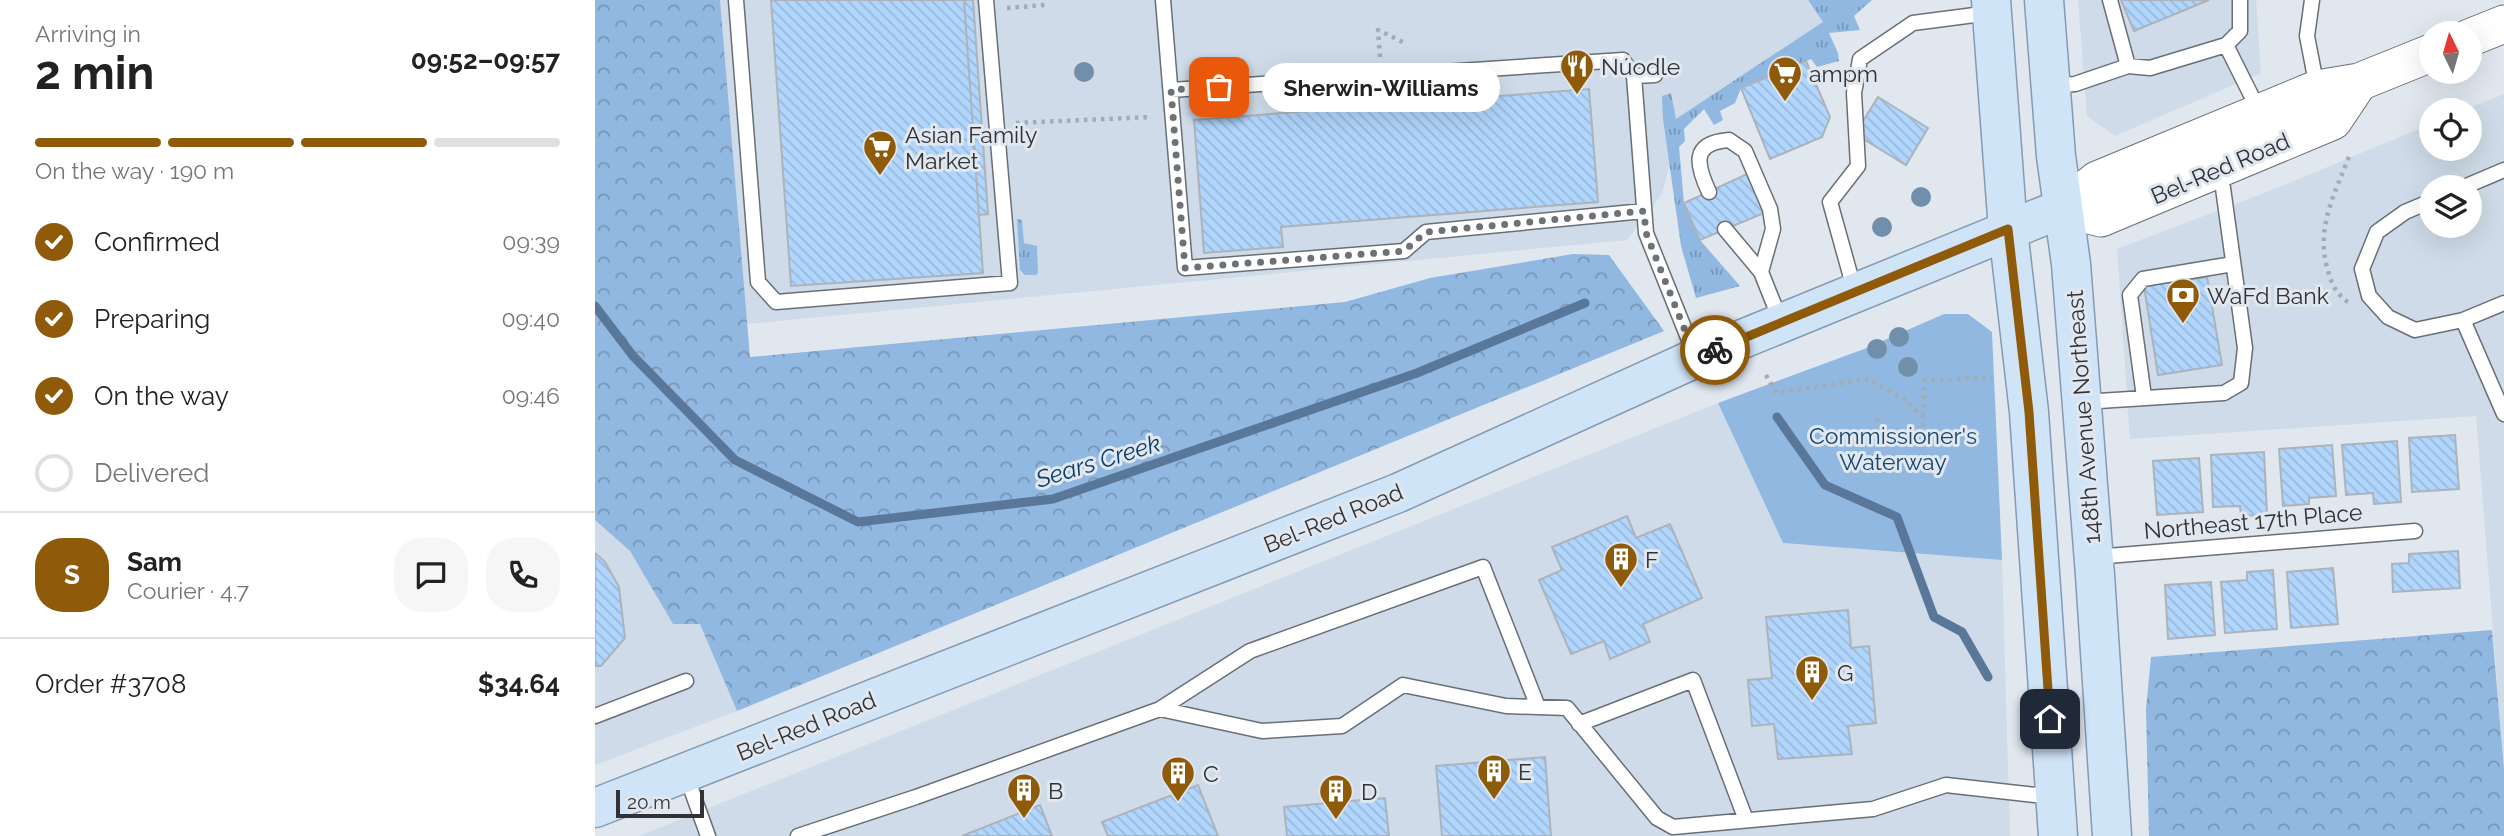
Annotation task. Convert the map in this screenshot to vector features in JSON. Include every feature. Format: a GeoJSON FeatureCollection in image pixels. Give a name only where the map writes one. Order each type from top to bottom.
{"type":"FeatureCollection","features":[{"type":"Feature","properties":{"kind":"main road","name":"148th Avenue Northeast"},"geometry":{"type":"LineString","coordinates":[[2044,0],[2050,86],[2071,264],[2112,836]]}},
{"type":"Feature","properties":{"kind":"main road"},"geometry":{"type":"LineString","coordinates":[[1991,6],[2008,229],[2029,412],[2058,836]]}},
{"type":"Feature","properties":{"kind":"main road"},"geometry":{"type":"LineString","coordinates":[[2482,33],[2504,24]]}},
{"type":"Feature","properties":{"kind":"main road","name":"Bel-Red Road"},"geometry":{"type":"LineString","coordinates":[[595,808],[1398,493],[1696,358],[2063,208],[2097,180],[2317,89],[2359,82],[2419,58]]}},
{"type":"Feature","properties":{"kind":"main road","name":"Bel-Red Road"},"geometry":{"type":"LineString","coordinates":[[2063,208],[2101,218],[2333,121],[2359,82]]}},
{"type":"Feature","properties":{"kind":"lane"},"geometry":{"type":"LineString","coordinates":[[736,0],[758,282],[776,302],[1010,283],[996,122],[992,2]]}},
{"type":"Feature","properties":{"kind":"lane"},"geometry":{"type":"LineString","coordinates":[[1163,0],[1185,268],[1404,251],[1426,232],[1644,211]]}},
{"type":"Feature","properties":{"kind":"lane"},"geometry":{"type":"LineString","coordinates":[[2110,0],[2128,66]]}},
{"type":"Feature","properties":{"kind":"lane"},"geometry":{"type":"LineString","coordinates":[[2050,86],[2075,83],[2128,66],[2151,68],[2226,45],[2240,31],[2240,0]]}},
{"type":"Feature","properties":{"kind":"lane"},"geometry":{"type":"LineString","coordinates":[[2312,0],[2307,36],[2310,64],[2317,89]]}},
{"type":"Feature","properties":{"kind":"lane"},"geometry":{"type":"LineString","coordinates":[[1855,293],[1830,202],[1858,166],[1854,93],[1860,59],[1913,23],[1991,6]]}},
{"type":"Feature","properties":{"kind":"lane"},"geometry":{"type":"LineString","coordinates":[[2226,45],[2260,113]]}},
{"type":"Feature","properties":{"kind":"lane"},"geometry":{"type":"LineString","coordinates":[[1171,90],[1622,60],[1634,76],[1646,233],[1696,358]]}},
{"type":"Feature","properties":{"kind":"lane"},"geometry":{"type":"LineString","coordinates":[[1634,76],[1655,75]]}},
{"type":"Feature","properties":{"kind":"lane"},"geometry":{"type":"LineString","coordinates":[[1709,192],[1701,176],[1698,161],[1704,148],[1714,141],[1730,140],[1745,151],[1770,209],[1773,229],[1761,272]]}},
{"type":"Feature","properties":{"kind":"lane"},"geometry":{"type":"LineString","coordinates":[[2082,402],[2224,393],[2241,383],[2245,348],[2223,188],[2215,170]]}},
{"type":"Feature","properties":{"kind":"lane"},"geometry":{"type":"LineString","coordinates":[[2482,179],[2504,170]]}},
{"type":"Feature","properties":{"kind":"lane"},"geometry":{"type":"LineString","coordinates":[[2419,206],[2405,212],[2377,232],[2362,269],[2369,296],[2388,317],[2415,330],[2463,320],[2504,303]]}},
{"type":"Feature","properties":{"kind":"lane"},"geometry":{"type":"LineString","coordinates":[[1725,229],[1761,272],[1781,322]]}},
{"type":"Feature","properties":{"kind":"lane"},"geometry":{"type":"LineString","coordinates":[[2144,397],[2130,295],[2143,279],[2233,264]]}},
{"type":"Feature","properties":{"kind":"lane"},"geometry":{"type":"LineString","coordinates":[[2463,320],[2504,414]]}},
{"type":"Feature","properties":{"kind":"lane","name":"Northeast 17th Place"},"geometry":{"type":"LineString","coordinates":[[2094,557],[2415,531]]}},
{"type":"Feature","properties":{"kind":"lane"},"geometry":{"type":"LineString","coordinates":[[798,836],[916,797],[1160,709],[1250,651],[1483,567],[1538,707]]}},
{"type":"Feature","properties":{"kind":"lane"},"geometry":{"type":"LineString","coordinates":[[1579,724],[1693,680],[1746,820]]}},
{"type":"Feature","properties":{"kind":"lane"},"geometry":{"type":"LineString","coordinates":[[595,716],[686,681]]}},
{"type":"Feature","properties":{"kind":"lane"},"geometry":{"type":"LineString","coordinates":[[1160,709],[1262,731],[1342,726],[1402,685],[1506,706],[1567,708],[1657,818],[1673,827],[1873,809],[1946,785],[2056,797]]}},
{"type":"Feature","properties":{"kind":"lane"},"geometry":{"type":"LineString","coordinates":[[685,774],[708,836]]}},
{"type":"Feature","properties":{"kind":"path"},"geometry":{"type":"LineString","coordinates":[[992,2],[1008,8],[1032,3],[1045,5]]}},
{"type":"Feature","properties":{"kind":"path"},"geometry":{"type":"LineString","coordinates":[[1378,30],[1407,44]]}},
{"type":"Feature","properties":{"kind":"path"},"geometry":{"type":"LineString","coordinates":[[996,122],[1035,123],[1173,116]]}},
{"type":"Feature","properties":{"kind":"path"},"geometry":{"type":"LineString","coordinates":[[2350,154],[2329,204],[2323,235],[2323,256],[2329,277],[2340,297],[2352,304]]}},
{"type":"Feature","properties":{"kind":"path"},"geometry":{"type":"LineString","coordinates":[[1766,375],[1776,393],[1867,379],[1904,399],[1923,417]]}},
{"type":"Feature","properties":{"kind":"path"},"geometry":{"type":"LineString","coordinates":[[1872,414],[1899,442],[1923,446],[1925,380],[2005,377]]}},
{"type":"Feature","properties":{"kind":"shaded area"},"geometry":{"type":"Polygon","coordinates":[[[720,0],[1859,0],[1681,123],[1662,194],[1627,240],[747,324],[720,0]]]}},
{"type":"Feature","properties":{"kind":"shaded area"},"geometry":{"type":"Polygon","coordinates":[[[2078,0],[2256,0],[2261,73],[2115,136],[2087,116],[2078,0]]]}},
{"type":"Feature","properties":{"kind":"shaded area"},"geometry":{"type":"Polygon","coordinates":[[[2504,94],[2504,769],[2476,416],[2130,439],[2117,249],[2272,190],[2419,129],[2419,161],[2482,161],[2482,103],[2504,94]]]}},
{"type":"Feature","properties":{"kind":"shaded area"},"geometry":{"type":"Polygon","coordinates":[[[1718,403],[1783,543],[2002,560],[2010,836],[639,836],[1718,403]]]}},
{"type":"Feature","properties":{"kind":"shaded area"},"geometry":{"type":"Polygon","coordinates":[[[595,520],[630,551],[673,624],[700,623],[737,711],[595,765],[595,520]]]}},
{"type":"Feature","properties":{"kind":"green space"},"geometry":{"type":"Polygon","coordinates":[[[595,0],[720,0],[750,357],[1345,302],[1430,278],[1573,254],[1609,255],[1664,331],[737,711],[700,624],[673,624],[630,551],[595,520],[595,0]]]}},
{"type":"Feature","properties":{"kind":"green space"},"geometry":{"type":"Polygon","coordinates":[[[1808,0],[1872,0],[1854,16],[1860,30],[1829,33],[1839,61],[1817,67],[1811,59],[1741,88],[1735,103],[1720,111],[1723,120],[1714,125],[1704,109],[1684,129],[1685,141],[1679,147],[1684,203],[1700,240],[1740,286],[1696,298],[1681,246],[1662,96],[1671,93],[1676,119],[1823,22],[1808,0]]]}},
{"type":"Feature","properties":{"kind":"green space"},"geometry":{"type":"Polygon","coordinates":[[[1017,219],[1022,220],[1024,243],[1037,246],[1036,275],[1025,275],[1020,270],[1017,219]]]}},
{"type":"Feature","properties":{"kind":"green space","name":"Commissioner's Waterway"},"geometry":{"type":"Polygon","coordinates":[[[1944,314],[1968,314],[1992,332],[2002,560],[1783,543],[1718,403],[1864,349],[1944,314]]]}},
{"type":"Feature","properties":{"kind":"green space"},"geometry":{"type":"Polygon","coordinates":[[[2492,630],[2504,769],[2504,836],[2149,836],[2146,709],[2151,657],[2492,630]]]}},
{"type":"Feature","properties":{"kind":"building"},"geometry":{"type":"Polygon","coordinates":[[[771,0],[964,0],[983,273],[791,286],[771,0]]]}},
{"type":"Feature","properties":{"kind":"building"},"geometry":{"type":"Polygon","coordinates":[[[964,0],[973,0],[988,214],[979,215],[964,0]]]}},
{"type":"Feature","properties":{"kind":"building"},"geometry":{"type":"Polygon","coordinates":[[[2121,0],[2209,0],[2134,31],[2121,0]]]}},
{"type":"Feature","properties":{"kind":"building","name":"ampm"},"geometry":{"type":"Polygon","coordinates":[[[1806,61],[1830,117],[1822,137],[1770,159],[1741,88],[1806,61]]]}},
{"type":"Feature","properties":{"kind":"building"},"geometry":{"type":"Polygon","coordinates":[[[1589,89],[1598,202],[1281,227],[1283,247],[1204,253],[1194,120],[1589,89]]]}},
{"type":"Feature","properties":{"kind":"building"},"geometry":{"type":"Polygon","coordinates":[[[1878,97],[1928,128],[1906,165],[1855,134],[1878,97]]]}},
{"type":"Feature","properties":{"kind":"building"},"geometry":{"type":"Polygon","coordinates":[[[1747,174],[1764,213],[1700,240],[1684,203],[1747,174]]]}},
{"type":"Feature","properties":{"kind":"building","name":"WaFd Bank"},"geometry":{"type":"Polygon","coordinates":[[[2207,277],[2222,365],[2158,375],[2144,286],[2207,277]]]}},
{"type":"Feature","properties":{"kind":"building"},"geometry":{"type":"Polygon","coordinates":[[[2455,435],[2459,489],[2412,492],[2409,438],[2455,435]]]}},
{"type":"Feature","properties":{"kind":"building"},"geometry":{"type":"Polygon","coordinates":[[[2397,441],[2401,502],[2374,504],[2373,493],[2346,495],[2342,445],[2397,441]]]}},
{"type":"Feature","properties":{"kind":"building"},"geometry":{"type":"Polygon","coordinates":[[[2332,445],[2336,496],[2309,498],[2309,504],[2283,506],[2279,449],[2332,445]]]}},
{"type":"Feature","properties":{"kind":"building"},"geometry":{"type":"Polygon","coordinates":[[[2264,452],[2267,515],[2241,516],[2240,506],[2213,507],[2211,455],[2264,452]]]}},
{"type":"Feature","properties":{"kind":"building"},"geometry":{"type":"Polygon","coordinates":[[[2199,458],[2203,512],[2157,515],[2153,461],[2199,458]]]}},
{"type":"Feature","properties":{"kind":"building","name":"F"},"geometry":{"type":"Polygon","coordinates":[[[1627,516],[1636,538],[1670,524],[1702,598],[1643,624],[1650,642],[1610,659],[1604,641],[1571,654],[1539,580],[1562,570],[1552,547],[1627,516]]]}},
{"type":"Feature","properties":{"kind":"building"},"geometry":{"type":"Polygon","coordinates":[[[2458,551],[2460,588],[2393,592],[2392,564],[2409,563],[2409,554],[2458,551]]]}},
{"type":"Feature","properties":{"kind":"building"},"geometry":{"type":"Polygon","coordinates":[[[595,553],[605,562],[619,587],[625,638],[601,666],[595,666],[595,553]]]}},
{"type":"Feature","properties":{"kind":"building"},"geometry":{"type":"Polygon","coordinates":[[[2333,568],[2338,624],[2291,628],[2287,572],[2333,568]]]}},
{"type":"Feature","properties":{"kind":"building"},"geometry":{"type":"Polygon","coordinates":[[[2273,570],[2277,629],[2225,633],[2221,582],[2247,580],[2247,572],[2273,570]]]}},
{"type":"Feature","properties":{"kind":"building"},"geometry":{"type":"Polygon","coordinates":[[[2211,582],[2215,635],[2168,639],[2165,585],[2211,582]]]}},
{"type":"Feature","properties":{"kind":"building","name":"G"},"geometry":{"type":"Polygon","coordinates":[[[1848,610],[1851,648],[1869,646],[1876,723],[1848,726],[1852,754],[1778,759],[1774,724],[1752,726],[1748,680],[1772,678],[1766,617],[1848,610]]]}},
{"type":"Feature","properties":{"kind":"building","name":"E"},"geometry":{"type":"Polygon","coordinates":[[[1545,757],[1551,836],[1442,836],[1436,766],[1545,757]]]}},
{"type":"Feature","properties":{"kind":"building","name":"C"},"geometry":{"type":"Polygon","coordinates":[[[1198,785],[1218,836],[1108,836],[1102,822],[1198,785]]]}},
{"type":"Feature","properties":{"kind":"building","name":"D"},"geometry":{"type":"Polygon","coordinates":[[[1385,798],[1389,836],[1287,836],[1284,807],[1385,798]]]}},
{"type":"Feature","properties":{"kind":"building","name":"B"},"geometry":{"type":"Polygon","coordinates":[[[1040,805],[1052,836],[962,836],[1040,805]]]}},
{"type":"Feature","properties":{"kind":"waterway","name":"Sears Creek"},"geometry":{"type":"LineString","coordinates":[[595,306],[633,356],[735,460],[858,522],[1053,499],[1417,373],[1585,303]]}},
{"type":"Feature","properties":{"kind":"waterway"},"geometry":{"type":"LineString","coordinates":[[1777,417],[1825,485],[1897,517],[1934,617],[1962,632],[1988,677]]}},
{"type":"Feature","properties":{"kind":"way so far"},"geometry":{"type":"LineString","coordinates":[[1219,87],[1171,90],[1185,268],[1404,251],[1426,232],[1644,211],[1646,233],[1696,358],[1715,350]]}},
{"type":"Feature","properties":{"kind":"place","name":"Sherwin-Williams"},"geometry":{"type":"Point","coordinates":[1219,87]}},
{"type":"Feature","properties":{"kind":"place","name":"Núodle"},"geometry":{"type":"Point","coordinates":[1577,96]}},
{"type":"Feature","properties":{"kind":"place","name":"ampm"},"geometry":{"type":"Point","coordinates":[1785,103]}},
{"type":"Feature","properties":{"kind":"place","name":"Asian Family Market"},"geometry":{"type":"Point","coordinates":[880,177]}},
{"type":"Feature","properties":{"kind":"place","name":"WaFd Bank"},"geometry":{"type":"Point","coordinates":[2183,325]}},
{"type":"Feature","properties":{"kind":"place","name":"F"},"geometry":{"type":"Point","coordinates":[1621,589]}},
{"type":"Feature","properties":{"kind":"place","name":"G"},"geometry":{"type":"Point","coordinates":[1812,702]}},
{"type":"Feature","properties":{"kind":"place","name":"E"},"geometry":{"type":"Point","coordinates":[1494,801]}},
{"type":"Feature","properties":{"kind":"place","name":"C"},"geometry":{"type":"Point","coordinates":[1178,803]}},
{"type":"Feature","properties":{"kind":"place","name":"B"},"geometry":{"type":"Point","coordinates":[1024,820]}},
{"type":"Feature","properties":{"kind":"place","name":"D"},"geometry":{"type":"Point","coordinates":[1336,821]}},
{"type":"Feature","properties":{"kind":"route"},"geometry":{"type":"LineString","coordinates":[[1715,350],[2008,229],[2029,412],[2050,719]]}}]}
